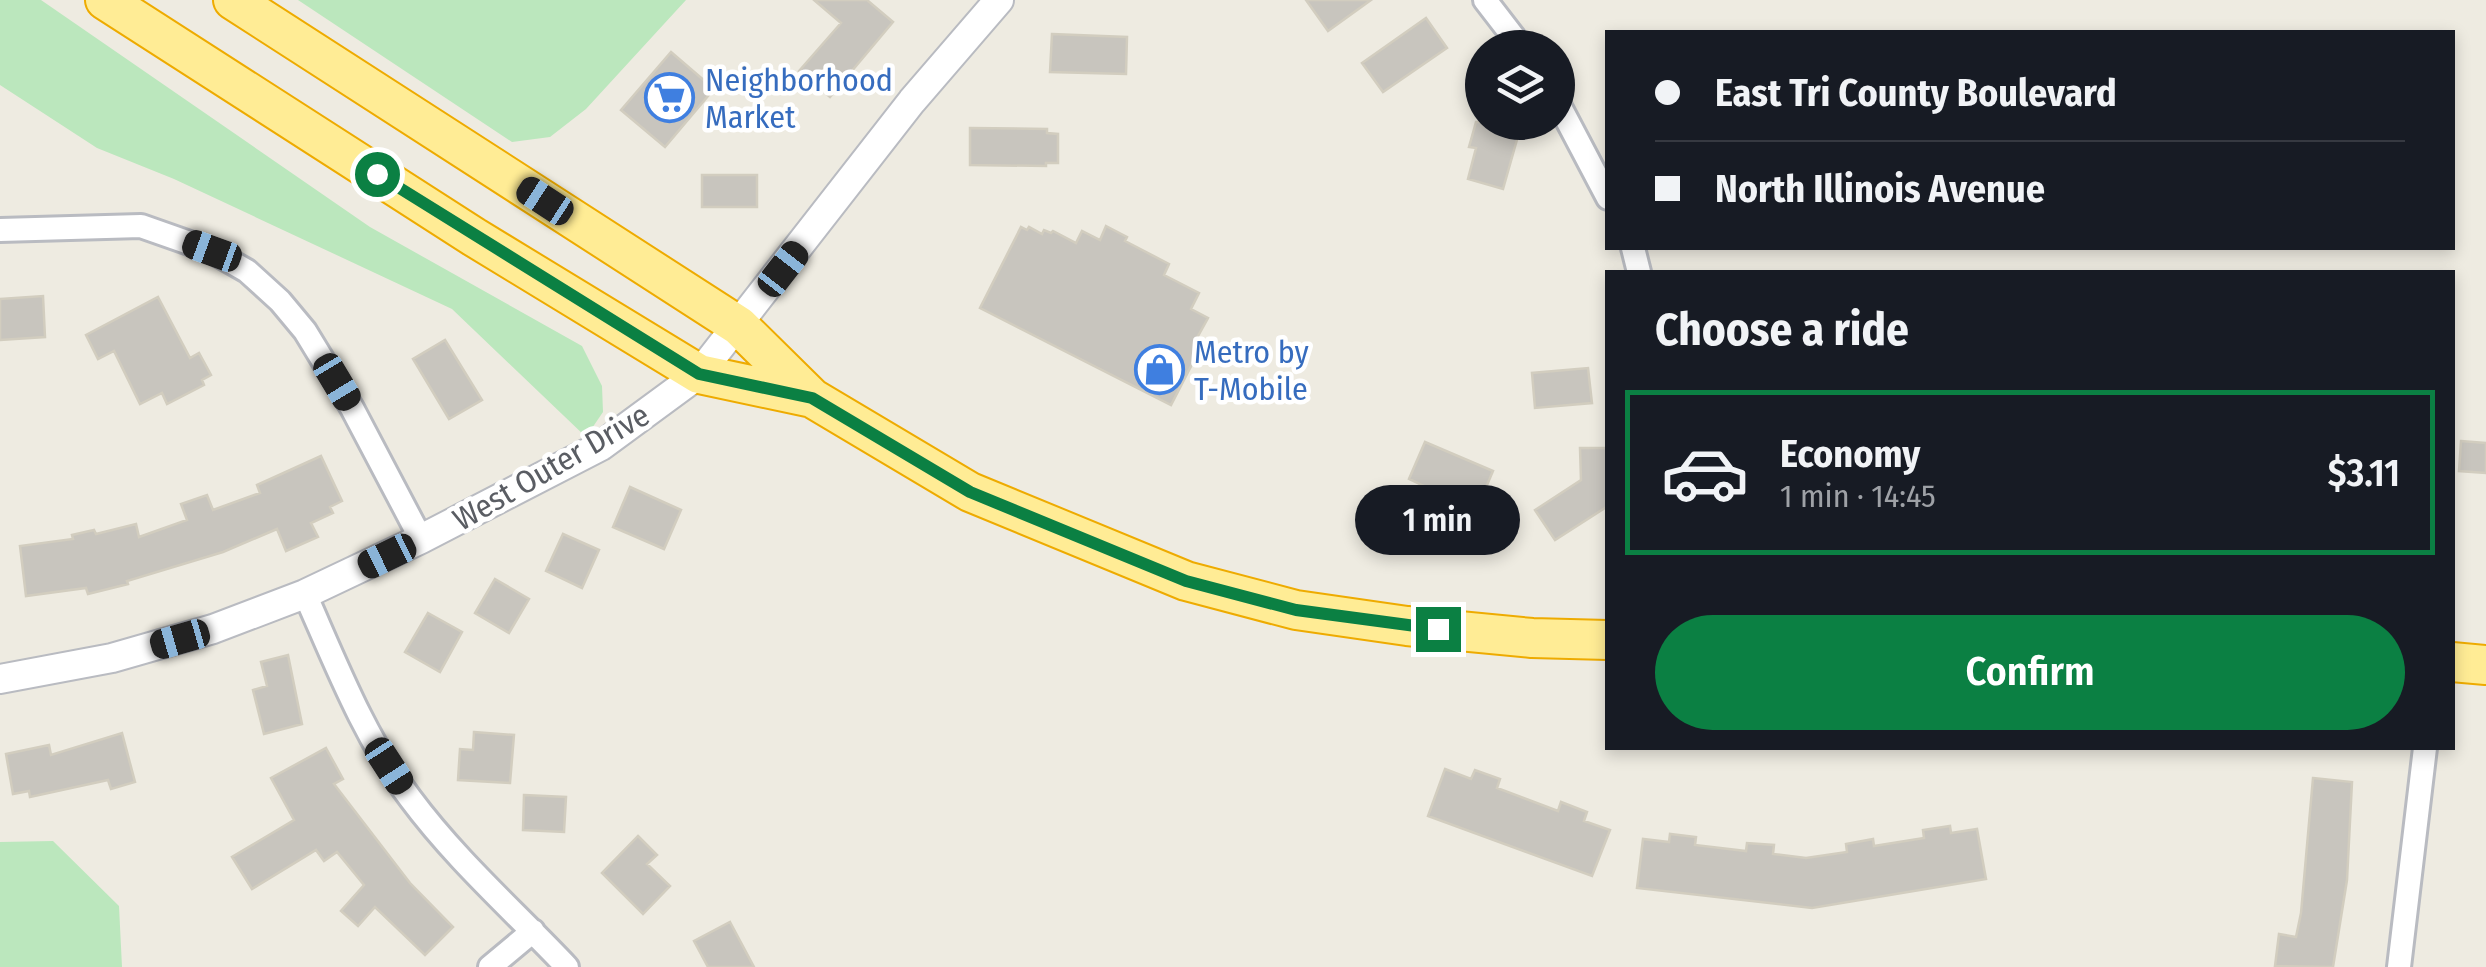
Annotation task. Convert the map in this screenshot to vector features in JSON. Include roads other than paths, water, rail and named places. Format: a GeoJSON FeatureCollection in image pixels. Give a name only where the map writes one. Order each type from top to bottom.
{"type":"FeatureCollection","features":[{"type":"Feature","properties":{"kind":"highway"},"geometry":{"type":"LineString","coordinates":[[104,0],[474,237],[699,374],[812,398]]}},
{"type":"Feature","properties":{"kind":"highway"},"geometry":{"type":"LineString","coordinates":[[233,0],[739,326],[812,398],[970,492],[1186,581],[1296,610],[1532,638],[1605,640]]}},
{"type":"Feature","properties":{"kind":"highway"},"geometry":{"type":"LineString","coordinates":[[2455,662],[2486,665]]}},
{"type":"Feature","properties":{"kind":"street","name":"West Outer Drive"},"geometry":{"type":"LineString","coordinates":[[0,679],[129,653],[213,629],[304,594],[421,540],[601,446],[699,374],[912,100],[999,0]]}},
{"type":"Feature","properties":{"kind":"street"},"geometry":{"type":"LineString","coordinates":[[1485,0],[1508,30]]}},
{"type":"Feature","properties":{"kind":"street"},"geometry":{"type":"LineString","coordinates":[[1575,135],[1605,192]]}},
{"type":"Feature","properties":{"kind":"street"},"geometry":{"type":"LineString","coordinates":[[0,230],[141,226],[212,251],[247,271],[280,300],[305,331],[352,408],[421,540]]}},
{"type":"Feature","properties":{"kind":"street"},"geometry":{"type":"LineString","coordinates":[[304,594],[362,721],[409,797],[460,858],[567,967]]}},
{"type":"Feature","properties":{"kind":"street"},"geometry":{"type":"LineString","coordinates":[[2400,967],[2425,750]]}},
{"type":"Feature","properties":{"kind":"street"},"geometry":{"type":"LineString","coordinates":[[490,967],[533,931]]}},
{"type":"Feature","properties":{"kind":"place","name":"Neighborhood Market"},"geometry":{"type":"Point","coordinates":[670,98]}},
{"type":"Feature","properties":{"kind":"place","name":"Metro by T-Mobile"},"geometry":{"type":"Point","coordinates":[1159,370]}}]}
